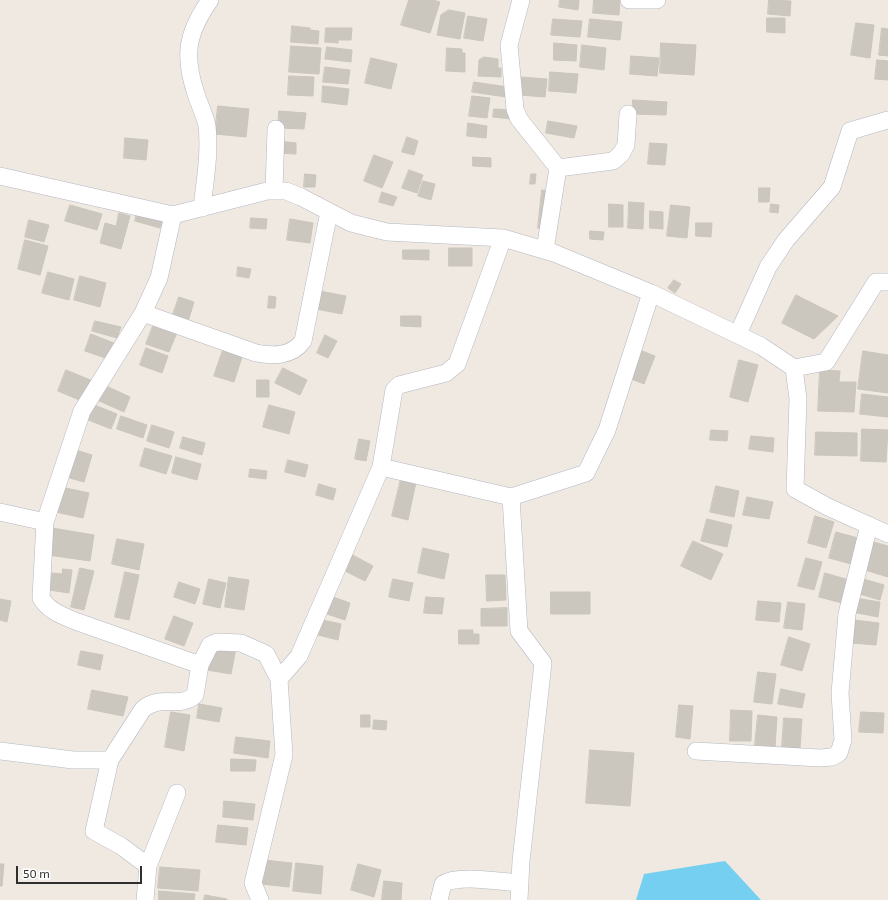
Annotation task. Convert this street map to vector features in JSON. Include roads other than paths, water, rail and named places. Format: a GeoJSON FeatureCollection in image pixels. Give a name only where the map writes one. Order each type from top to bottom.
{"type":"FeatureCollection","features":[{"type":"Feature","properties":{"kind":"street"},"geometry":{"type":"LineString","coordinates":[[202,208],[208,155],[206,125],[195,92],[189,64],[190,36],[198,17],[210,0]]}},
{"type":"Feature","properties":{"kind":"street"},"geometry":{"type":"LineString","coordinates":[[521,0],[508,45],[515,109],[519,120],[558,168],[545,250]]}},
{"type":"Feature","properties":{"kind":"street"},"geometry":{"type":"LineString","coordinates":[[629,0],[657,0]]}},
{"type":"Feature","properties":{"kind":"street"},"geometry":{"type":"LineString","coordinates":[[558,168],[613,161],[621,154],[626,145],[628,114]]}},
{"type":"Feature","properties":{"kind":"street"},"geometry":{"type":"LineString","coordinates":[[738,334],[768,267],[786,240],[832,187],[850,131],[888,120]]}},
{"type":"Feature","properties":{"kind":"street"},"geometry":{"type":"LineString","coordinates":[[274,191],[276,129]]}},
{"type":"Feature","properties":{"kind":"street"},"geometry":{"type":"LineString","coordinates":[[0,176],[173,215],[267,191],[286,191],[301,197],[351,223],[387,232],[503,238],[545,250],[651,293],[761,346],[794,368],[826,362],[876,282],[888,282]]}},
{"type":"Feature","properties":{"kind":"street"},"geometry":{"type":"LineString","coordinates":[[143,313],[256,353],[272,355],[289,353],[297,349],[302,341],[329,212]]}},
{"type":"Feature","properties":{"kind":"street"},"geometry":{"type":"LineString","coordinates":[[173,215],[159,278],[143,313],[82,411],[45,522],[41,598],[47,607],[58,614],[200,664]]}},
{"type":"Feature","properties":{"kind":"street"},"geometry":{"type":"LineString","coordinates":[[279,679],[299,656],[382,467],[394,390],[399,385],[446,373],[457,364],[503,238]]}},
{"type":"Feature","properties":{"kind":"street"},"geometry":{"type":"LineString","coordinates":[[382,467],[511,497],[586,473],[607,430],[651,293]]}},
{"type":"Feature","properties":{"kind":"street"},"geometry":{"type":"LineString","coordinates":[[794,368],[798,398],[795,489],[828,507],[888,534]]}},
{"type":"Feature","properties":{"kind":"street"},"geometry":{"type":"LineString","coordinates":[[511,497],[519,630],[543,663],[519,900]]}},
{"type":"Feature","properties":{"kind":"street"},"geometry":{"type":"LineString","coordinates":[[0,512],[45,522]]}},
{"type":"Feature","properties":{"kind":"street"},"geometry":{"type":"LineString","coordinates":[[696,751],[820,758],[832,757],[839,753],[843,740],[840,693],[847,614],[869,525]]}},
{"type":"Feature","properties":{"kind":"street"},"geometry":{"type":"LineString","coordinates":[[148,866],[121,846],[94,831],[110,760],[143,709],[149,704],[158,700],[186,701],[195,695],[200,664],[210,645],[217,642],[228,641],[241,643],[266,654],[279,679],[284,755],[253,883],[260,900]]}},
{"type":"Feature","properties":{"kind":"street"},"geometry":{"type":"LineString","coordinates":[[0,752],[73,760],[110,760]]}},
{"type":"Feature","properties":{"kind":"street"},"geometry":{"type":"LineString","coordinates":[[145,900],[148,866],[177,794]]}},
{"type":"Feature","properties":{"kind":"street"},"geometry":{"type":"LineString","coordinates":[[439,900],[443,884],[449,880],[459,879],[520,883]]}},
{"type":"Feature","properties":{"kind":"water"},"geometry":{"type":"Polygon","coordinates":[[[725,861],[761,900],[636,900],[644,874],[725,861]]]}}]}
